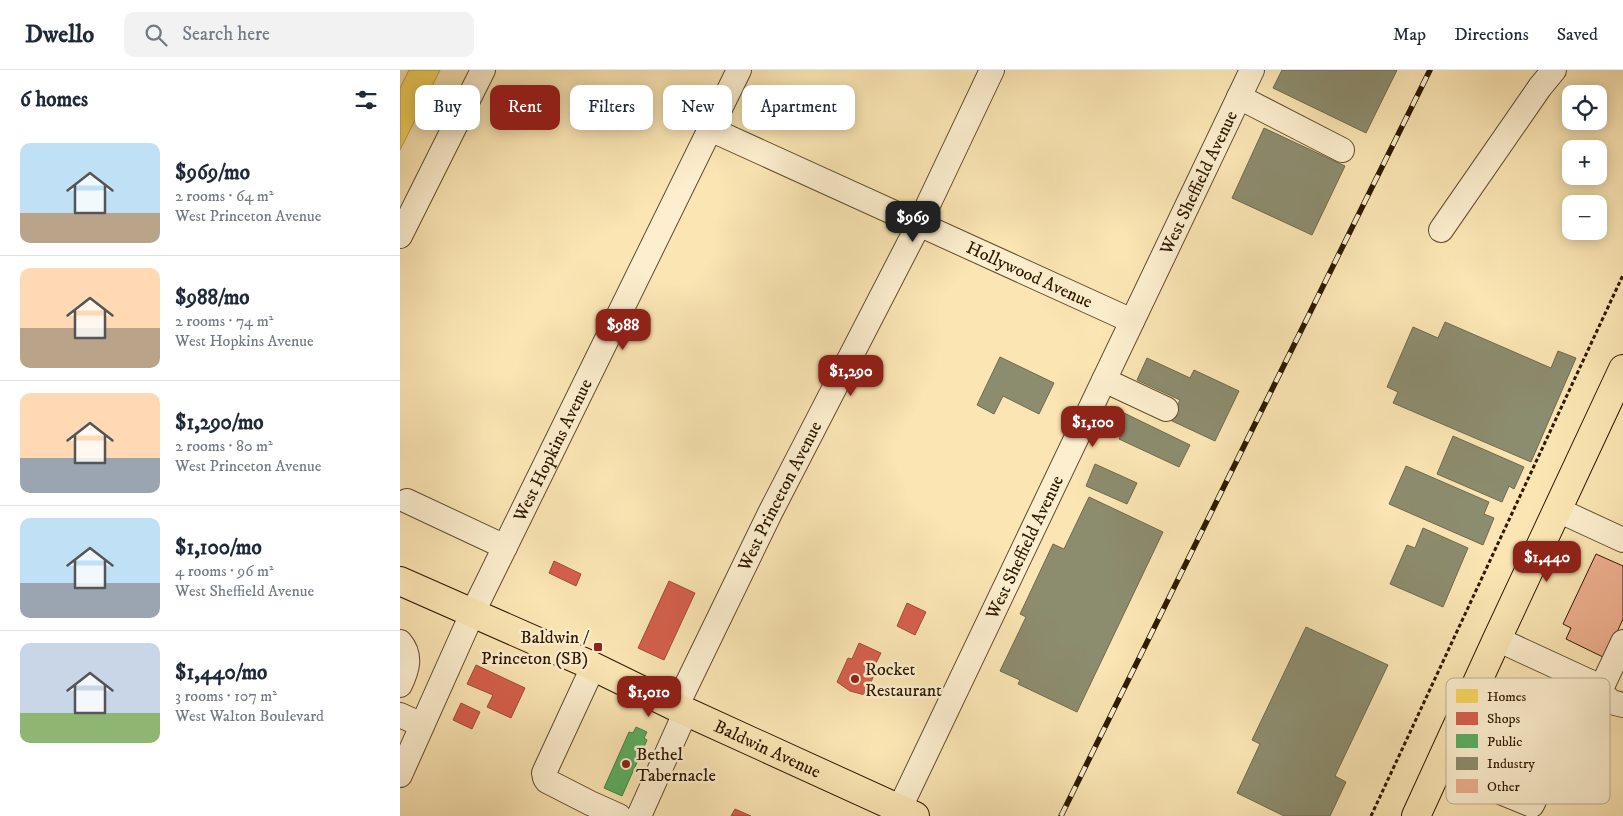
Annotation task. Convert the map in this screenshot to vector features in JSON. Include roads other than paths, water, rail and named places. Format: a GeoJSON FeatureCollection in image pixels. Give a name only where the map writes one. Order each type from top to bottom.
{"type":"FeatureCollection","features":[{"type":"Feature","properties":{"kind":"main road"},"geometry":{"type":"LineString","coordinates":[[1479,678],[1623,369]]}},
{"type":"Feature","properties":{"kind":"main road","name":"Baldwin Avenue"},"geometry":{"type":"LineString","coordinates":[[400,581],[593,667],[903,814]]}},
{"type":"Feature","properties":{"kind":"main road"},"geometry":{"type":"LineString","coordinates":[[1416,816],[1446,751]]}},
{"type":"Feature","properties":{"kind":"street"},"geometry":{"type":"LineString","coordinates":[[400,236],[406,211],[483,70]]}},
{"type":"Feature","properties":{"kind":"street","name":"West Hopkins Avenue"},"geometry":{"type":"LineString","coordinates":[[732,85],[739,70]]}},
{"type":"Feature","properties":{"kind":"street","name":"West Princeton Avenue"},"geometry":{"type":"LineString","coordinates":[[639,816],[681,709],[770,513],[919,224],[992,70]]}},
{"type":"Feature","properties":{"kind":"street","name":"West Sheffield Avenue"},"geometry":{"type":"LineString","coordinates":[[903,814],[1104,380],[1252,70]]}},
{"type":"Feature","properties":{"kind":"street"},"geometry":{"type":"LineString","coordinates":[[1441,230],[1540,87],[1554,70]]}},
{"type":"Feature","properties":{"kind":"street"},"geometry":{"type":"LineString","coordinates":[[1239,97],[1342,150]]}},
{"type":"Feature","properties":{"kind":"street","name":"West Hopkins Avenue"},"geometry":{"type":"LineString","coordinates":[[400,775],[472,614],[710,130]]}},
{"type":"Feature","properties":{"kind":"street","name":"Hollywood Avenue"},"geometry":{"type":"LineString","coordinates":[[712,130],[1132,321]]}},
{"type":"Feature","properties":{"kind":"street"},"geometry":{"type":"LineString","coordinates":[[1104,380],[1166,408]]}},
{"type":"Feature","properties":{"kind":"street"},"geometry":{"type":"LineString","coordinates":[[402,504],[505,547]]}},
{"type":"Feature","properties":{"kind":"street"},"geometry":{"type":"LineString","coordinates":[[1558,510],[1623,540]]}},
{"type":"Feature","properties":{"kind":"street"},"geometry":{"type":"LineString","coordinates":[[1497,639],[1578,678]]}},
{"type":"Feature","properties":{"kind":"street"},"geometry":{"type":"LineString","coordinates":[[400,642],[408,658],[407,669],[400,685]]}},
{"type":"Feature","properties":{"kind":"street"},"geometry":{"type":"LineString","coordinates":[[1600,678],[1623,642]]}},
{"type":"Feature","properties":{"kind":"street"},"geometry":{"type":"LineString","coordinates":[[593,667],[544,773],[544,778],[590,803],[620,816]]}},
{"type":"Feature","properties":{"kind":"street"},"geometry":{"type":"LineString","coordinates":[[1610,701],[1623,705]]}},
{"type":"Feature","properties":{"kind":"street"},"geometry":{"type":"LineString","coordinates":[[400,715],[422,725]]}},
{"type":"Feature","properties":{"kind":"street"},"geometry":{"type":"LineString","coordinates":[[1439,767],[1446,770]]}},
{"type":"Feature","properties":{"kind":"railway"},"geometry":{"type":"LineString","coordinates":[[1061,816],[1430,70]]}},
{"type":"Feature","properties":{"kind":"place","name":"Baldwin / Princeton (SB)"},"geometry":{"type":"Point","coordinates":[598,647]}},
{"type":"Feature","properties":{"kind":"place","name":"Rocket Restaurant"},"geometry":{"type":"Point","coordinates":[855,679]}},
{"type":"Feature","properties":{"kind":"place","name":"Bethel Tabernacle"},"geometry":{"type":"Point","coordinates":[626,764]}}]}
